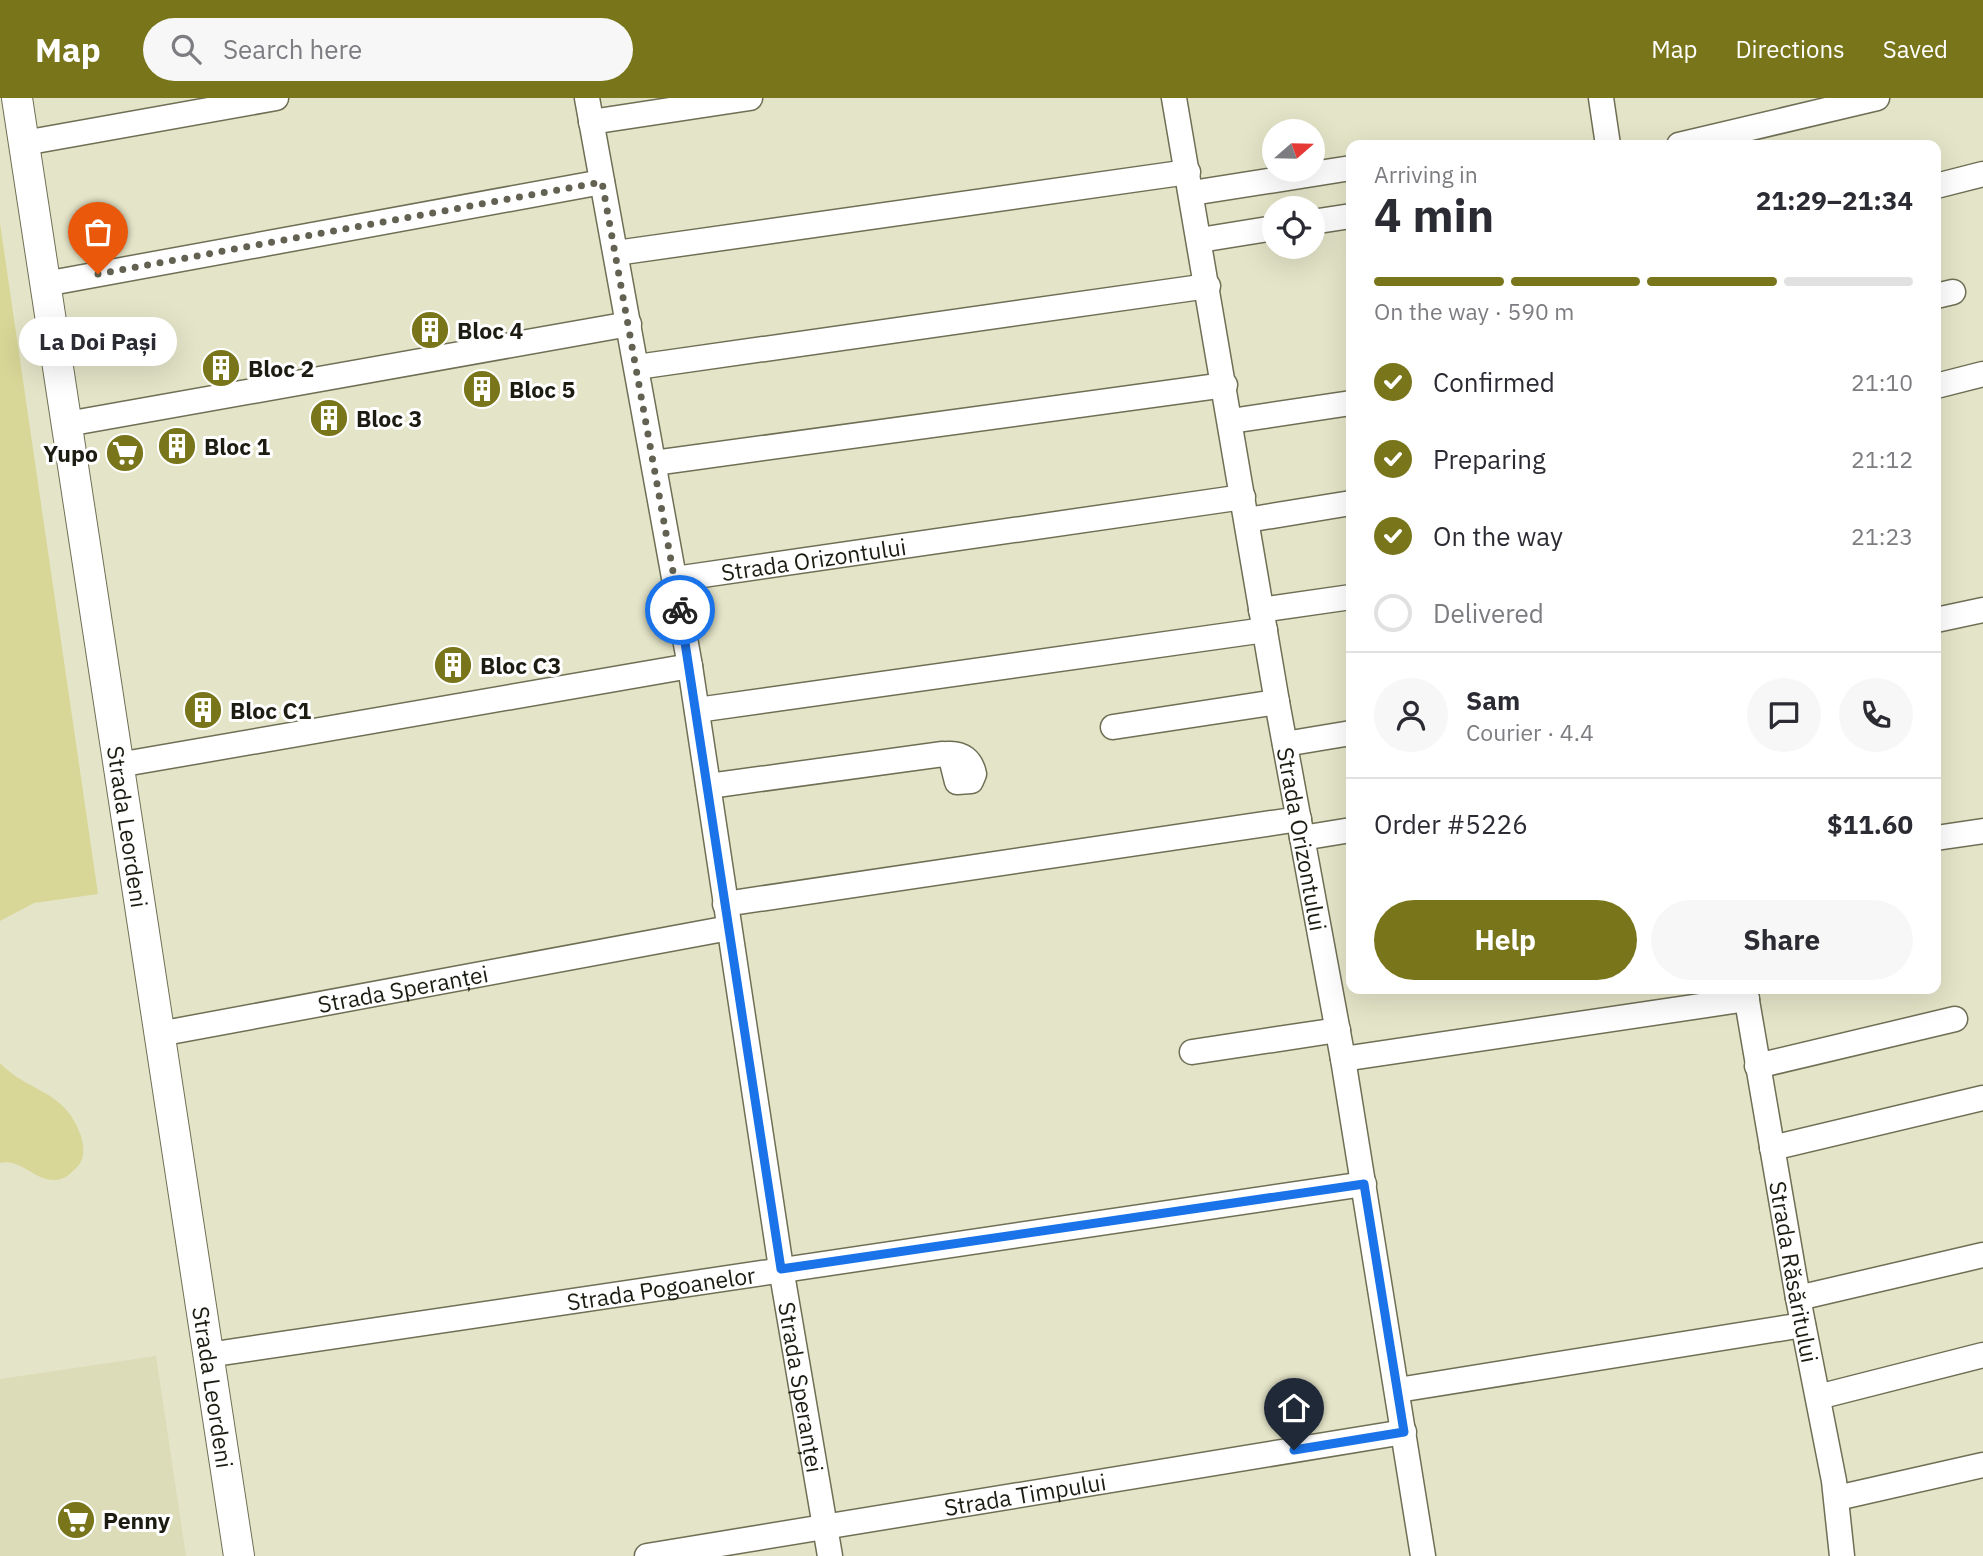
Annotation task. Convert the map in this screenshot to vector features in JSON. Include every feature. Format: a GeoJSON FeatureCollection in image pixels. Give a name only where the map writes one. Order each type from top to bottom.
{"type":"FeatureCollection","features":[{"type":"Feature","properties":{"kind":"main road","name":"Strada Leordeni"},"geometry":{"type":"LineString","coordinates":[[17,98],[239,1556]]}},
{"type":"Feature","properties":{"kind":"street"},"geometry":{"type":"LineString","coordinates":[[24,143],[276,98]]}},
{"type":"Feature","properties":{"kind":"street"},"geometry":{"type":"LineString","coordinates":[[589,110],[750,98]]}},
{"type":"Feature","properties":{"kind":"street","name":"Strada Orizontului"},"geometry":{"type":"LineString","coordinates":[[1174,98],[1277,702],[1339,1030],[1364,1184]]}},
{"type":"Feature","properties":{"kind":"street"},"geometry":{"type":"LineString","coordinates":[[1601,98],[1607,140]]}},
{"type":"Feature","properties":{"kind":"street"},"geometry":{"type":"LineString","coordinates":[[1700,140],[1877,98]]}},
{"type":"Feature","properties":{"kind":"street","name":"Strada Speranței"},"geometry":{"type":"LineString","coordinates":[[589,110],[690,666],[781,1269],[830,1556]]}},
{"type":"Feature","properties":{"kind":"street"},"geometry":{"type":"LineString","coordinates":[[615,253],[1190,183],[1346,168]]}},
{"type":"Feature","properties":{"kind":"street"},"geometry":{"type":"LineString","coordinates":[[1941,185],[1983,174]]}},
{"type":"Feature","properties":{"kind":"street"},"geometry":{"type":"LineString","coordinates":[[45,284],[602,182]]}},
{"type":"Feature","properties":{"kind":"street"},"geometry":{"type":"LineString","coordinates":[[1325,220],[1346,217]]}},
{"type":"Feature","properties":{"kind":"street"},"geometry":{"type":"LineString","coordinates":[[1200,240],[1262,230]]}},
{"type":"Feature","properties":{"kind":"street"},"geometry":{"type":"LineString","coordinates":[[637,367],[1208,286]]}},
{"type":"Feature","properties":{"kind":"street"},"geometry":{"type":"LineString","coordinates":[[67,424],[629,324]]}},
{"type":"Feature","properties":{"kind":"street"},"geometry":{"type":"LineString","coordinates":[[1941,385],[1983,374]]}},
{"type":"Feature","properties":{"kind":"street"},"geometry":{"type":"LineString","coordinates":[[654,463],[1225,385]]}},
{"type":"Feature","properties":{"kind":"street"},"geometry":{"type":"LineString","coordinates":[[1231,421],[1346,404]]}},
{"type":"Feature","properties":{"kind":"street"},"geometry":{"type":"LineString","coordinates":[[1245,508],[1346,503]]}},
{"type":"Feature","properties":{"kind":"street","name":"Strada Orizontului"},"geometry":{"type":"LineString","coordinates":[[675,579],[1245,508]]}},
{"type":"Feature","properties":{"kind":"street"},"geometry":{"type":"LineString","coordinates":[[697,710],[1263,620],[1346,598]]}},
{"type":"Feature","properties":{"kind":"street"},"geometry":{"type":"LineString","coordinates":[[1941,619],[1983,610]]}},
{"type":"Feature","properties":{"kind":"street"},"geometry":{"type":"LineString","coordinates":[[118,765],[690,666]]}},
{"type":"Feature","properties":{"kind":"street"},"geometry":{"type":"LineString","coordinates":[[1114,727],[1277,702]]}},
{"type":"Feature","properties":{"kind":"street"},"geometry":{"type":"LineString","coordinates":[[1285,744],[1346,734]]}},
{"type":"Feature","properties":{"kind":"street"},"geometry":{"type":"LineString","coordinates":[[709,786],[948,754]]}},
{"type":"Feature","properties":{"kind":"street"},"geometry":{"type":"LineString","coordinates":[[725,904],[1301,829],[1346,831]]}},
{"type":"Feature","properties":{"kind":"street"},"geometry":{"type":"LineString","coordinates":[[1941,837],[1983,831]]}},
{"type":"Feature","properties":{"kind":"street","name":"Strada Speranței"},"geometry":{"type":"LineString","coordinates":[[159,1034],[729,928]]}},
{"type":"Feature","properties":{"kind":"street"},"geometry":{"type":"LineString","coordinates":[[1343,1059],[1746,994]]}},
{"type":"Feature","properties":{"kind":"street","name":"Strada Răsăritului"},"geometry":{"type":"LineString","coordinates":[[1746,994],[1803,1325],[1837,1498],[1842,1556]]}},
{"type":"Feature","properties":{"kind":"street"},"geometry":{"type":"LineString","coordinates":[[1757,1066],[1955,1019]]}},
{"type":"Feature","properties":{"kind":"street"},"geometry":{"type":"LineString","coordinates":[[1192,1052],[1339,1030]]}},
{"type":"Feature","properties":{"kind":"street"},"geometry":{"type":"LineString","coordinates":[[1772,1148],[1983,1098]]}},
{"type":"Feature","properties":{"kind":"street"},"geometry":{"type":"LineString","coordinates":[[1364,1184],[1423,1556]]}},
{"type":"Feature","properties":{"kind":"street","name":"Strada Pogoanelor"},"geometry":{"type":"LineString","coordinates":[[208,1355],[1364,1184]]}},
{"type":"Feature","properties":{"kind":"street"},"geometry":{"type":"LineString","coordinates":[[1798,1297],[1983,1255]]}},
{"type":"Feature","properties":{"kind":"street"},"geometry":{"type":"LineString","coordinates":[[1398,1390],[1803,1325]]}},
{"type":"Feature","properties":{"kind":"street"},"geometry":{"type":"LineString","coordinates":[[1818,1397],[1983,1355]]}},
{"type":"Feature","properties":{"kind":"street","name":"Strada Timpului"},"geometry":{"type":"LineString","coordinates":[[647,1556],[1404,1432]]}},
{"type":"Feature","properties":{"kind":"street"},"geometry":{"type":"LineString","coordinates":[[1837,1498],[1983,1465]]}},
{"type":"Feature","properties":{"kind":"shaded area"},"geometry":{"type":"Polygon","coordinates":[[[0,223],[98,894],[34,903],[0,921],[0,223]]]}},
{"type":"Feature","properties":{"kind":"shaded area"},"geometry":{"type":"Polygon","coordinates":[[[0,1063],[23,1081],[56,1100],[74,1121],[82,1140],[83,1156],[80,1164],[65,1177],[59,1180],[48,1179],[21,1166],[0,1163],[0,1063]]]}},
{"type":"Feature","properties":{"kind":"shaded area","name":"Penny"},"geometry":{"type":"Polygon","coordinates":[[[156,1356],[186,1556],[0,1556],[0,1379],[156,1356]]]}},
{"type":"Feature","properties":{"kind":"way so far"},"geometry":{"type":"LineString","coordinates":[[98,274],[602,182],[680,610]]}},
{"type":"Feature","properties":{"kind":"place","name":"La Doi Pași"},"geometry":{"type":"Point","coordinates":[98,274]}},
{"type":"Feature","properties":{"kind":"place","name":"Bloc 4"},"geometry":{"type":"Point","coordinates":[430,330]}},
{"type":"Feature","properties":{"kind":"place","name":"Bloc 2"},"geometry":{"type":"Point","coordinates":[221,368]}},
{"type":"Feature","properties":{"kind":"place","name":"Bloc 5"},"geometry":{"type":"Point","coordinates":[482,389]}},
{"type":"Feature","properties":{"kind":"place","name":"Bloc 3"},"geometry":{"type":"Point","coordinates":[329,418]}},
{"type":"Feature","properties":{"kind":"place","name":"Bloc 1"},"geometry":{"type":"Point","coordinates":[177,446]}},
{"type":"Feature","properties":{"kind":"place","name":"Yupo"},"geometry":{"type":"Point","coordinates":[125,453]}},
{"type":"Feature","properties":{"kind":"place","name":"Bloc C3"},"geometry":{"type":"Point","coordinates":[453,665]}},
{"type":"Feature","properties":{"kind":"place","name":"Bloc C1"},"geometry":{"type":"Point","coordinates":[203,710]}},
{"type":"Feature","properties":{"kind":"place","name":"Penny"},"geometry":{"type":"Point","coordinates":[76,1520]}},
{"type":"Feature","properties":{"kind":"route"},"geometry":{"type":"LineString","coordinates":[[680,610],[781,1269],[1364,1184],[1404,1432],[1294,1450]]}}]}
